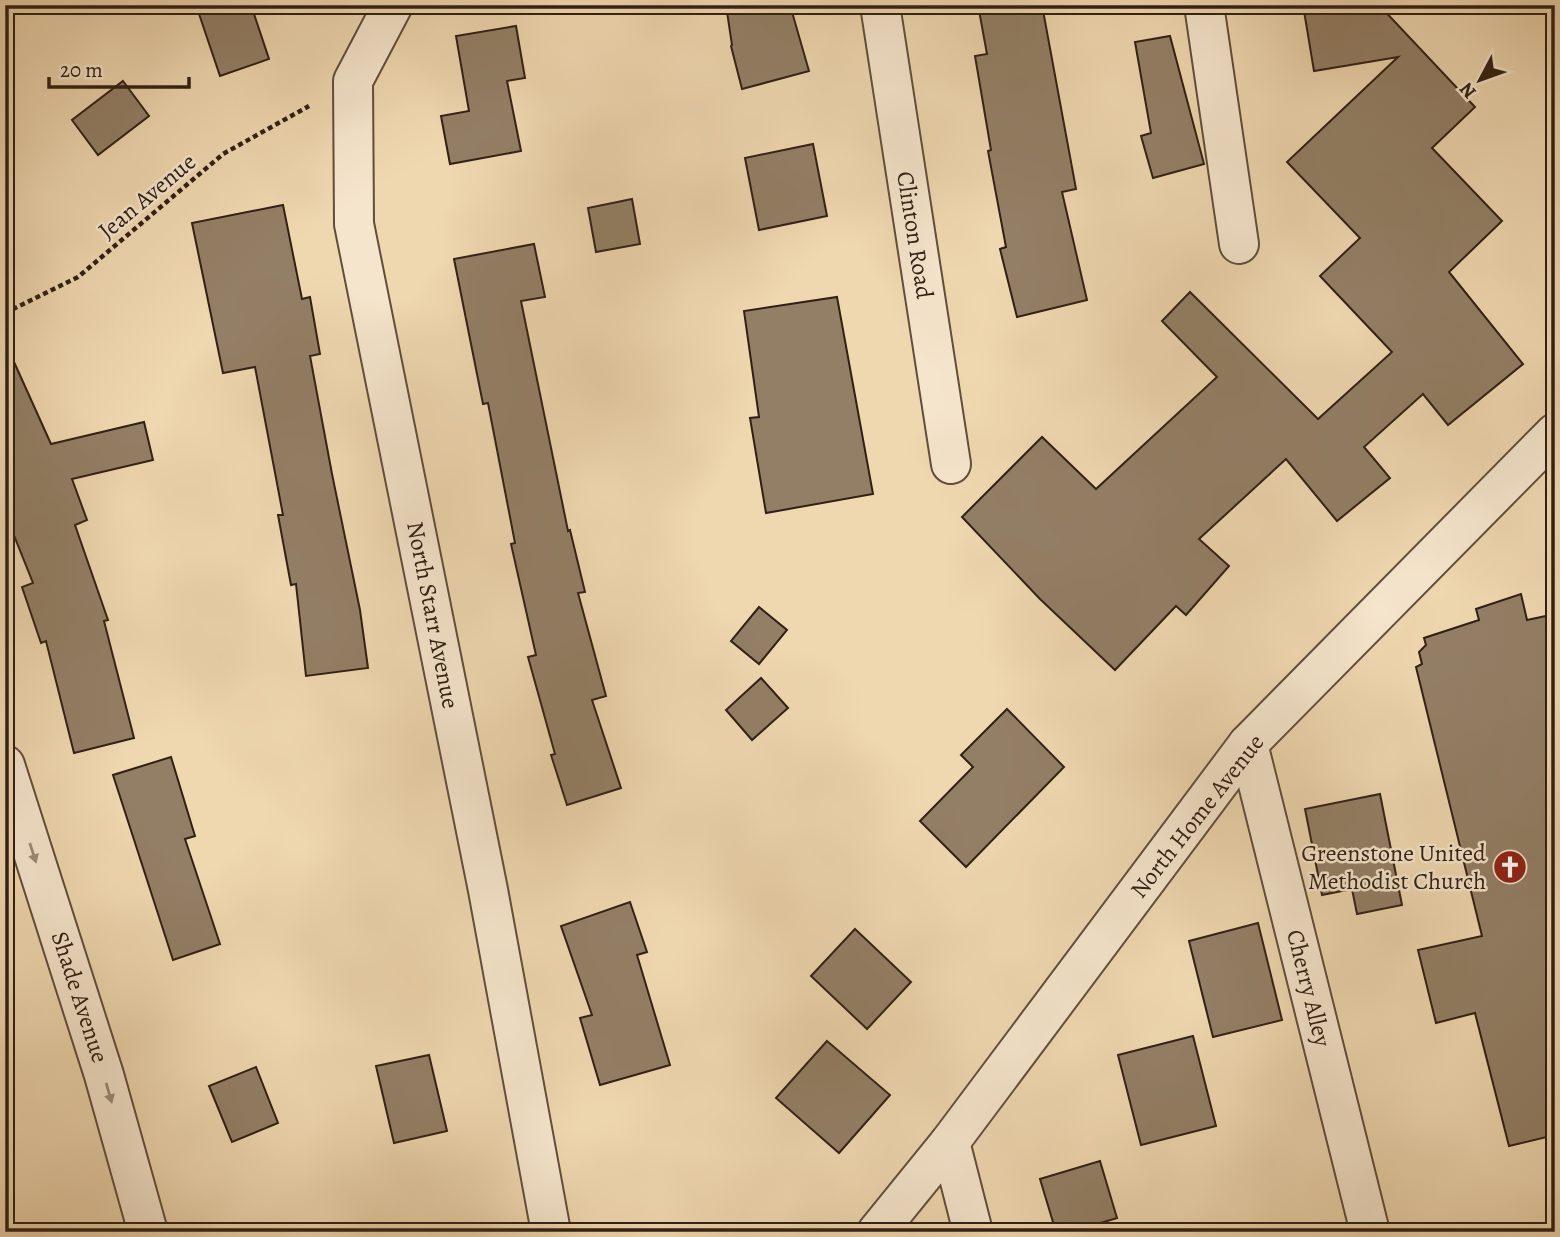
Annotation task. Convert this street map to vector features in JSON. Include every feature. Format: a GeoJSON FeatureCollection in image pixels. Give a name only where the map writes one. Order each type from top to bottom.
{"type":"FeatureCollection","features":[{"type":"Feature","properties":{"kind":"street","name":"North Starr Avenue"},"geometry":{"type":"LineString","coordinates":[[393,5],[353,81],[354,224],[488,890],[551,1232]]}},
{"type":"Feature","properties":{"kind":"street","name":"Clinton Road"},"geometry":{"type":"LineString","coordinates":[[880,5],[951,464]]}},
{"type":"Feature","properties":{"kind":"street"},"geometry":{"type":"LineString","coordinates":[[1204,5],[1239,243]]}},
{"type":"Feature","properties":{"kind":"street","name":"North Home Avenue"},"geometry":{"type":"LineString","coordinates":[[877,1232],[950,1142],[1248,744],[1555,433]]}},
{"type":"Feature","properties":{"kind":"street","name":"Cherry Alley"},"geometry":{"type":"LineString","coordinates":[[1248,744],[1370,1232]]}},
{"type":"Feature","properties":{"kind":"street","name":"Shade Avenue"},"geometry":{"type":"LineString","coordinates":[[5,765],[104,1075],[148,1232]]}},
{"type":"Feature","properties":{"kind":"street"},"geometry":{"type":"LineString","coordinates":[[950,1142],[973,1232]]}},
{"type":"Feature","properties":{"kind":"path","name":"Jean Avenue"},"geometry":{"type":"LineString","coordinates":[[5,313],[78,277],[223,154],[311,105]]}},
{"type":"Feature","properties":{"kind":"building"},"geometry":{"type":"Polygon","coordinates":[[[196,5],[251,5],[269,59],[220,76],[196,5]]]}},
{"type":"Feature","properties":{"kind":"building"},"geometry":{"type":"Polygon","coordinates":[[[726,5],[790,5],[809,71],[742,89],[731,46],[726,5]]]}},
{"type":"Feature","properties":{"kind":"building"},"geometry":{"type":"Polygon","coordinates":[[[978,5],[1042,5],[1076,189],[1062,192],[1087,300],[1017,317],[1000,249],[1006,247],[988,151],[991,150],[975,56],[987,54],[978,5]]]}},
{"type":"Feature","properties":{"kind":"building"},"geometry":{"type":"Polygon","coordinates":[[[1303,5],[1379,5],[1475,107],[1432,148],[1502,221],[1449,272],[1523,364],[1448,425],[1423,394],[1364,447],[1390,478],[1337,521],[1286,459],[1199,539],[1229,566],[1186,615],[1176,606],[1115,670],[1040,599],[962,517],[1042,437],[1096,489],[1217,377],[1162,321],[1190,292],[1318,419],[1392,352],[1320,276],[1360,238],[1287,162],[1398,57],[1314,71],[1303,5]]]}},
{"type":"Feature","properties":{"kind":"building"},"geometry":{"type":"Polygon","coordinates":[[[516,26],[525,78],[507,81],[521,151],[450,164],[441,116],[469,111],[456,36],[516,26]]]}},
{"type":"Feature","properties":{"kind":"building"},"geometry":{"type":"Polygon","coordinates":[[[1170,36],[1204,164],[1153,178],[1141,136],[1151,133],[1135,42],[1170,36]]]}},
{"type":"Feature","properties":{"kind":"building"},"geometry":{"type":"Polygon","coordinates":[[[123,81],[149,116],[98,155],[72,120],[123,81]]]}},
{"type":"Feature","properties":{"kind":"building"},"geometry":{"type":"Polygon","coordinates":[[[813,144],[827,216],[759,230],[745,158],[813,144]]]}},
{"type":"Feature","properties":{"kind":"building"},"geometry":{"type":"Polygon","coordinates":[[[632,199],[640,244],[596,252],[588,208],[632,199]]]}},
{"type":"Feature","properties":{"kind":"building"},"geometry":{"type":"Polygon","coordinates":[[[283,205],[302,299],[310,297],[320,354],[310,356],[360,610],[368,668],[306,676],[296,584],[291,585],[278,515],[283,515],[255,367],[223,373],[192,223],[283,205]]]}},
{"type":"Feature","properties":{"kind":"building"},"geometry":{"type":"Polygon","coordinates":[[[534,244],[545,297],[521,301],[568,531],[570,530],[585,592],[578,593],[606,696],[592,700],[621,788],[567,805],[551,755],[555,754],[528,657],[536,655],[511,544],[515,543],[488,403],[483,404],[454,259],[534,244]]]}},
{"type":"Feature","properties":{"kind":"building"},"geometry":{"type":"Polygon","coordinates":[[[837,297],[873,494],[766,513],[750,418],[759,417],[744,311],[837,297]]]}},
{"type":"Feature","properties":{"kind":"building"},"geometry":{"type":"Polygon","coordinates":[[[5,342],[51,444],[144,422],[153,460],[72,479],[87,520],[75,525],[108,620],[104,621],[134,738],[74,753],[46,641],[41,643],[22,587],[33,583],[5,513],[5,342]]]}},
{"type":"Feature","properties":{"kind":"building","name":"Greenstone United Methodist Church"},"geometry":{"type":"Polygon","coordinates":[[[1521,594],[1527,620],[1555,614],[1555,1135],[1509,1146],[1475,1013],[1436,1023],[1418,950],[1482,936],[1416,667],[1422,664],[1419,652],[1426,645],[1424,638],[1479,620],[1476,609],[1521,594]]]}},
{"type":"Feature","properties":{"kind":"building"},"geometry":{"type":"Polygon","coordinates":[[[759,607],[787,630],[759,664],[731,641],[759,607]]]}},
{"type":"Feature","properties":{"kind":"building"},"geometry":{"type":"Polygon","coordinates":[[[761,678],[788,708],[752,740],[726,710],[761,678]]]}},
{"type":"Feature","properties":{"kind":"building"},"geometry":{"type":"Polygon","coordinates":[[[1007,709],[1064,767],[966,867],[920,821],[973,767],[961,755],[1007,709]]]}},
{"type":"Feature","properties":{"kind":"building"},"geometry":{"type":"Polygon","coordinates":[[[171,757],[195,836],[185,839],[220,944],[173,960],[113,775],[171,757]]]}},
{"type":"Feature","properties":{"kind":"building"},"geometry":{"type":"Polygon","coordinates":[[[1380,794],[1402,905],[1357,914],[1352,889],[1322,895],[1305,809],[1380,794]]]}},
{"type":"Feature","properties":{"kind":"building"},"geometry":{"type":"Polygon","coordinates":[[[630,902],[647,952],[637,955],[670,1065],[600,1085],[580,1018],[592,1015],[561,926],[630,902]]]}},
{"type":"Feature","properties":{"kind":"building"},"geometry":{"type":"Polygon","coordinates":[[[1258,923],[1282,1020],[1213,1037],[1189,941],[1258,923]]]}},
{"type":"Feature","properties":{"kind":"building"},"geometry":{"type":"Polygon","coordinates":[[[855,929],[911,982],[867,1029],[811,976],[855,929]]]}},
{"type":"Feature","properties":{"kind":"building"},"geometry":{"type":"Polygon","coordinates":[[[1193,1036],[1216,1126],[1141,1145],[1118,1055],[1193,1036]]]}},
{"type":"Feature","properties":{"kind":"building"},"geometry":{"type":"Polygon","coordinates":[[[827,1041],[890,1095],[839,1153],[776,1098],[827,1041]]]}},
{"type":"Feature","properties":{"kind":"building"},"geometry":{"type":"Polygon","coordinates":[[[429,1055],[447,1131],[394,1143],[376,1066],[429,1055]]]}},
{"type":"Feature","properties":{"kind":"building"},"geometry":{"type":"Polygon","coordinates":[[[256,1067],[278,1123],[232,1142],[209,1086],[256,1067]]]}},
{"type":"Feature","properties":{"kind":"building"},"geometry":{"type":"Polygon","coordinates":[[[1100,1161],[1117,1218],[1071,1232],[1056,1232],[1040,1179],[1100,1161]]]}},
{"type":"Feature","properties":{"kind":"place","name":"Greenstone United Methodist Church"},"geometry":{"type":"Point","coordinates":[1510,867]}}]}
